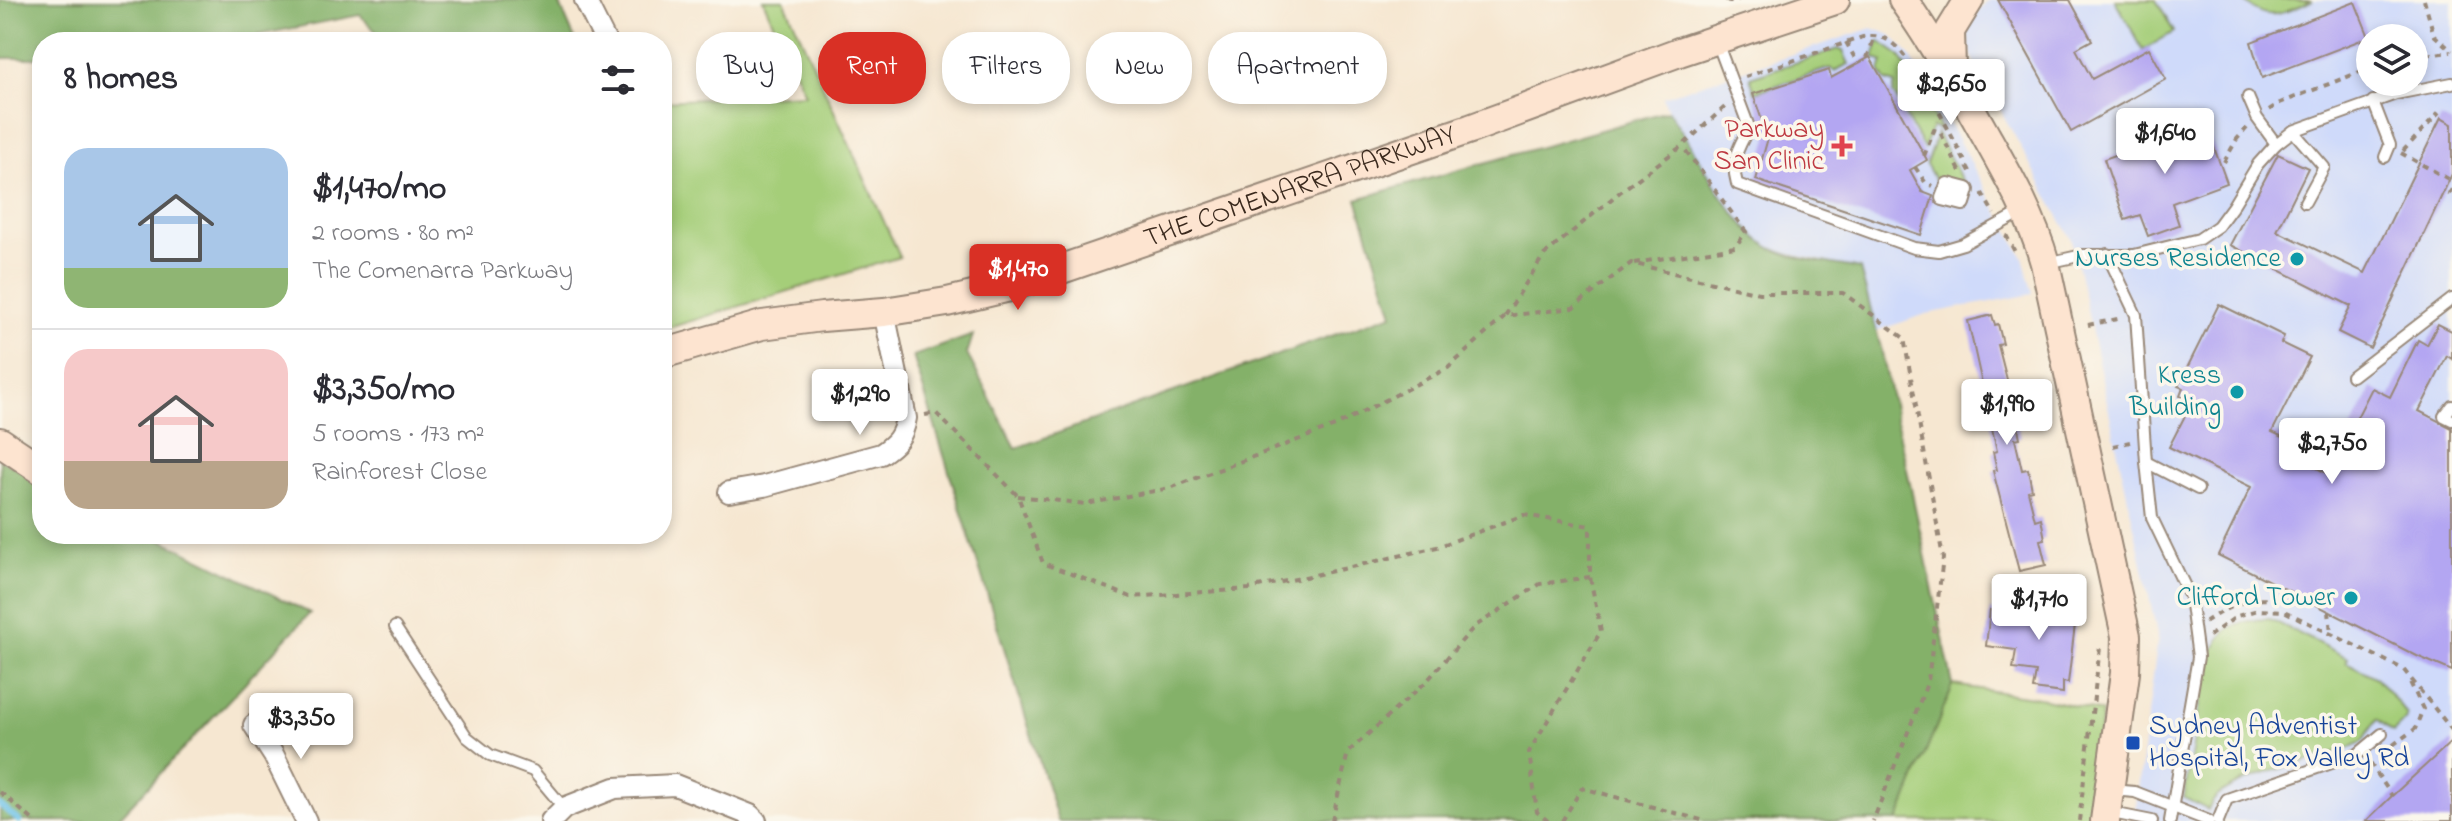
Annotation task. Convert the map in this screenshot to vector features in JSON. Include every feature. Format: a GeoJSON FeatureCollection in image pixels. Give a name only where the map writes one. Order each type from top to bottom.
{"type":"FeatureCollection","features":[{"type":"Feature","properties":{"kind":"main road"},"geometry":{"type":"LineString","coordinates":[[1679,52],[1733,20],[1779,0]]}},
{"type":"Feature","properties":{"kind":"main road","name":"THE COMENARRA PARKWAY"},"geometry":{"type":"LineString","coordinates":[[672,351],[762,325],[884,312],[1006,288],[1835,0]]}},
{"type":"Feature","properties":{"kind":"main road"},"geometry":{"type":"LineString","coordinates":[[1903,0],[1951,74],[2026,210],[2032,262],[2126,636],[2125,673],[2107,808]]}},
{"type":"Feature","properties":{"kind":"main road"},"geometry":{"type":"LineString","coordinates":[[1951,74],[1950,31],[1969,0]]}},
{"type":"Feature","properties":{"kind":"main road"},"geometry":{"type":"LineString","coordinates":[[0,442],[32,463]]}},
{"type":"Feature","properties":{"kind":"street"},"geometry":{"type":"LineString","coordinates":[[585,0],[601,32]]}},
{"type":"Feature","properties":{"kind":"street"},"geometry":{"type":"LineString","coordinates":[[729,492],[764,486],[881,454],[896,444],[904,433],[906,418],[884,312]]}},
{"type":"Feature","properties":{"kind":"street"},"geometry":{"type":"LineString","coordinates":[[254,725],[274,756],[306,821]]}},
{"type":"Feature","properties":{"kind":"street"},"geometry":{"type":"LineString","coordinates":[[558,814],[615,788],[675,785],[750,815],[756,821]]}},
{"type":"Feature","properties":{"kind":"lane"},"geometry":{"type":"LineString","coordinates":[[1717,40],[1749,127],[1732,166],[1737,184],[1914,248],[1939,251],[1963,244],[2026,210]]}},
{"type":"Feature","properties":{"kind":"lane"},"geometry":{"type":"LineString","coordinates":[[2032,262],[2083,255],[2134,255],[2199,239],[2218,226],[2258,164],[2293,131],[2396,94],[2452,83]]}},
{"type":"Feature","properties":{"kind":"lane"},"geometry":{"type":"LineString","coordinates":[[2248,97],[2257,118],[2276,144]]}},
{"type":"Feature","properties":{"kind":"lane"},"geometry":{"type":"LineString","coordinates":[[2373,101],[2390,145],[2386,155]]}},
{"type":"Feature","properties":{"kind":"lane"},"geometry":{"type":"LineString","coordinates":[[2293,131],[2324,167],[2305,202]]}},
{"type":"Feature","properties":{"kind":"lane"},"geometry":{"type":"LineString","coordinates":[[2107,254],[2136,315],[2152,518],[2190,597],[2197,636],[2198,657],[2170,821]]}},
{"type":"Feature","properties":{"kind":"lane"},"geometry":{"type":"LineString","coordinates":[[2352,376],[2452,299]]}},
{"type":"Feature","properties":{"kind":"lane"},"geometry":{"type":"LineString","coordinates":[[2452,406],[2444,416],[2452,420]]}},
{"type":"Feature","properties":{"kind":"lane"},"geometry":{"type":"LineString","coordinates":[[2146,462],[2198,489]]}},
{"type":"Feature","properties":{"kind":"lane"},"geometry":{"type":"LineString","coordinates":[[395,627],[467,737],[490,755],[533,771],[558,814]]}},
{"type":"Feature","properties":{"kind":"lane"},"geometry":{"type":"LineString","coordinates":[[2218,821],[2227,799],[2358,754],[2382,734]]}},
{"type":"Feature","properties":{"kind":"lane"},"geometry":{"type":"LineString","coordinates":[[2107,808],[2135,792],[2209,821]]}},
{"type":"Feature","properties":{"kind":"lane"},"geometry":{"type":"LineString","coordinates":[[2107,808],[2152,821]]}},
{"type":"Feature","properties":{"kind":"path"},"geometry":{"type":"LineString","coordinates":[[1726,0],[1735,1],[1728,12]]}},
{"type":"Feature","properties":{"kind":"path"},"geometry":{"type":"LineString","coordinates":[[2424,0],[2434,35],[2452,52]]}},
{"type":"Feature","properties":{"kind":"path"},"geometry":{"type":"LineString","coordinates":[[1867,58],[1875,36]]}},
{"type":"Feature","properties":{"kind":"path"},"geometry":{"type":"LineString","coordinates":[[1731,82],[1846,42],[1875,36],[1892,42],[1909,61],[1974,178]]}},
{"type":"Feature","properties":{"kind":"path"},"geometry":{"type":"LineString","coordinates":[[1846,42],[1857,62]]}},
{"type":"Feature","properties":{"kind":"path"},"geometry":{"type":"LineString","coordinates":[[2428,55],[2452,52]]}},
{"type":"Feature","properties":{"kind":"path"},"geometry":{"type":"LineString","coordinates":[[2224,162],[2237,139],[2257,118],[2280,103],[2356,73]]}},
{"type":"Feature","properties":{"kind":"path"},"geometry":{"type":"LineString","coordinates":[[1018,496],[1086,504],[1170,488],[1335,426],[1448,368],[1505,316],[1544,255],[1682,146],[1724,106],[1739,102]]}},
{"type":"Feature","properties":{"kind":"path"},"geometry":{"type":"LineString","coordinates":[[2402,153],[2439,113]]}},
{"type":"Feature","properties":{"kind":"path"},"geometry":{"type":"LineString","coordinates":[[1924,156],[1934,130],[1940,132],[1963,176]]}},
{"type":"Feature","properties":{"kind":"path"},"geometry":{"type":"LineString","coordinates":[[1505,316],[1573,308],[1631,263],[1735,247],[1746,232],[1682,146]]}},
{"type":"Feature","properties":{"kind":"path"},"geometry":{"type":"LineString","coordinates":[[2386,155],[2402,153],[2452,181]]}},
{"type":"Feature","properties":{"kind":"path"},"geometry":{"type":"LineString","coordinates":[[1918,167],[1925,182],[1946,191]]}},
{"type":"Feature","properties":{"kind":"path"},"geometry":{"type":"LineString","coordinates":[[1981,191],[2000,224],[2032,262]]}},
{"type":"Feature","properties":{"kind":"path"},"geometry":{"type":"LineString","coordinates":[[1631,263],[1759,293],[1843,293],[1904,338],[1943,558],[1928,681],[1873,821]]}},
{"type":"Feature","properties":{"kind":"path"},"geometry":{"type":"LineString","coordinates":[[2088,325],[2136,315]]}},
{"type":"Feature","properties":{"kind":"path"},"geometry":{"type":"LineString","coordinates":[[906,418],[936,413],[1018,496],[1043,563],[1131,597],[1249,589],[1437,547],[1524,515],[1590,526],[1590,577],[1601,631],[1529,752],[1537,812],[1548,821]]}},
{"type":"Feature","properties":{"kind":"path"},"geometry":{"type":"LineString","coordinates":[[1332,821],[1348,752],[1426,682],[1474,627],[1540,584],[1590,577]]}},
{"type":"Feature","properties":{"kind":"path"},"geometry":{"type":"LineString","coordinates":[[2204,624],[2228,607],[2246,600],[2274,598],[2303,606]]}},
{"type":"Feature","properties":{"kind":"path"},"geometry":{"type":"LineString","coordinates":[[2198,657],[2211,632],[2237,616],[2258,610],[2284,611],[2403,669],[2452,730]]}},
{"type":"Feature","properties":{"kind":"path"},"geometry":{"type":"LineString","coordinates":[[2329,611],[2331,634]]}},
{"type":"Feature","properties":{"kind":"path"},"geometry":{"type":"LineString","coordinates":[[2079,821],[2101,638]]}},
{"type":"Feature","properties":{"kind":"path"},"geometry":{"type":"LineString","coordinates":[[2369,761],[2392,796]]}},
{"type":"Feature","properties":{"kind":"path"},"geometry":{"type":"LineString","coordinates":[[1562,821],[1582,788],[1705,821]]}},
{"type":"Feature","properties":{"kind":"path"},"geometry":{"type":"LineString","coordinates":[[0,792],[34,821]]}},
{"type":"Feature","properties":{"kind":"shaded area"},"geometry":{"type":"Polygon","coordinates":[[[1989,0],[2452,0],[2452,821],[2134,821],[2158,638],[2072,240],[1974,62],[1967,35],[1972,19],[1989,0]]]}},
{"type":"Feature","properties":{"kind":"shaded area"},"geometry":{"type":"Polygon","coordinates":[[[1872,28],[1891,35],[1909,55],[1929,87],[2023,257],[2033,294],[1926,314],[1876,331],[1860,269],[1777,251],[1756,239],[1730,206],[1668,111],[1663,97],[1872,28]]]}},
{"type":"Feature","properties":{"kind":"green space"},"geometry":{"type":"Polygon","coordinates":[[[0,0],[558,0],[572,32],[376,32],[360,15],[273,32],[32,32],[32,58],[0,58],[0,0]]]}},
{"type":"Feature","properties":{"kind":"green space"},"geometry":{"type":"Polygon","coordinates":[[[763,0],[784,0],[798,32],[777,32],[763,0]]]}},
{"type":"Feature","properties":{"kind":"green space"},"geometry":{"type":"Polygon","coordinates":[[[2115,0],[2156,0],[2174,32],[2143,50],[2115,0]]]}},
{"type":"Feature","properties":{"kind":"green space"},"geometry":{"type":"Polygon","coordinates":[[[2244,0],[2313,0],[2286,12],[2268,14],[2252,8],[2244,0]]]}},
{"type":"Feature","properties":{"kind":"green space"},"geometry":{"type":"Polygon","coordinates":[[[802,40],[818,75],[818,104],[831,104],[900,257],[672,327],[672,101],[696,99],[696,104],[802,104],[802,94],[805,94],[802,87],[802,40]]]}},
{"type":"Feature","properties":{"kind":"green space"},"geometry":{"type":"Polygon","coordinates":[[[1879,41],[1900,56],[1941,130],[1932,127],[1924,149],[1904,114],[1906,105],[1893,94],[1895,84],[1886,81],[1880,71],[1883,62],[1874,58],[1879,41]]]}},
{"type":"Feature","properties":{"kind":"green space"},"geometry":{"type":"Polygon","coordinates":[[[1838,49],[1843,51],[1849,64],[1834,71],[1830,68],[1755,92],[1750,77],[1838,49]]]}},
{"type":"Feature","properties":{"kind":"green space"},"geometry":{"type":"Polygon","coordinates":[[[1668,111],[1731,208],[1760,241],[1796,257],[1860,269],[1881,348],[1953,685],[1898,821],[1058,821],[913,356],[973,335],[967,354],[1016,448],[1393,314],[1357,199],[1668,111]]]}},
{"type":"Feature","properties":{"kind":"green space"},"geometry":{"type":"Polygon","coordinates":[[[1937,133],[1967,190],[1935,180],[1926,164],[1937,133]]]}},
{"type":"Feature","properties":{"kind":"green space"},"geometry":{"type":"Polygon","coordinates":[[[0,460],[32,475],[32,544],[170,544],[310,613],[116,821],[0,821],[0,460]]]}},
{"type":"Feature","properties":{"kind":"green space"},"geometry":{"type":"Polygon","coordinates":[[[2270,619],[2348,658],[2346,662],[2377,678],[2407,714],[2393,732],[2377,719],[2363,741],[2350,748],[2262,774],[2230,788],[2215,798],[2208,810],[2184,798],[2207,663],[2223,634],[2230,628],[2247,621],[2270,619]]]}},
{"type":"Feature","properties":{"kind":"green space"},"geometry":{"type":"Polygon","coordinates":[[[1953,685],[2045,699],[2102,712],[2088,821],[1898,821],[1953,685]]]}},
{"type":"Feature","properties":{"kind":"building"},"geometry":{"type":"Polygon","coordinates":[[[1998,0],[2070,0],[2092,40],[2076,49],[2092,79],[2149,48],[2166,79],[2071,132],[1998,0]]]}},
{"type":"Feature","properties":{"kind":"building"},"geometry":{"type":"Polygon","coordinates":[[[2355,2],[2364,24],[2356,24],[2356,42],[2262,78],[2251,42],[2355,2]]]}},
{"type":"Feature","properties":{"kind":"building","name":"Parkway San Clinic"},"geometry":{"type":"Polygon","coordinates":[[[1870,57],[1927,160],[1910,170],[1922,192],[1933,196],[1921,235],[1756,180],[1768,138],[1753,94],[1829,70],[1831,78],[1870,57]]]}},
{"type":"Feature","properties":{"kind":"building","name":"Nurses Residence"},"geometry":{"type":"Polygon","coordinates":[[[2441,118],[2452,124],[2452,174],[2370,348],[2338,332],[2351,306],[2230,245],[2278,154],[2308,168],[2277,231],[2365,273],[2441,118]]]}},
{"type":"Feature","properties":{"kind":"building"},"geometry":{"type":"Polygon","coordinates":[[[2205,123],[2227,183],[2172,203],[2179,225],[2148,236],[2140,215],[2125,220],[2104,159],[2205,123]]]}},
{"type":"Feature","properties":{"kind":"building"},"geometry":{"type":"Polygon","coordinates":[[[2219,304],[2284,336],[2281,343],[2310,357],[2272,432],[2296,443],[2290,454],[2328,474],[2372,388],[2390,397],[2418,340],[2427,345],[2438,324],[2452,331],[2452,359],[2447,356],[2419,411],[2452,428],[2452,671],[2218,555],[2251,487],[2169,447],[2192,402],[2180,396],[2183,388],[2178,386],[2219,304]]]}},
{"type":"Feature","properties":{"kind":"building"},"geometry":{"type":"Polygon","coordinates":[[[1992,315],[1995,325],[1998,324],[2003,344],[1998,345],[2008,384],[2012,394],[2015,393],[2020,413],[2015,413],[2020,438],[2015,439],[2022,470],[2028,469],[2032,490],[2028,491],[2035,520],[2041,518],[2045,539],[2040,540],[2046,565],[2019,571],[1993,471],[1997,470],[1993,452],[1997,451],[1968,321],[1992,315]]]}},
{"type":"Feature","properties":{"kind":"building"},"geometry":{"type":"Polygon","coordinates":[[[2072,596],[2076,616],[2068,683],[2063,682],[2063,693],[2033,689],[2036,672],[2013,669],[2016,650],[1986,646],[1990,610],[2043,620],[2040,603],[2072,596]]]}},
{"type":"Feature","properties":{"kind":"building"},"geometry":{"type":"Polygon","coordinates":[[[2452,741],[2452,821],[2366,821],[2392,796],[2452,741]]]}},
{"type":"Feature","properties":{"kind":"waterway"},"geometry":{"type":"LineString","coordinates":[[0,805],[19,821]]}},
{"type":"Feature","properties":{"kind":"place","name":"Parkway San Clinic"},"geometry":{"type":"Point","coordinates":[1842,146]}},
{"type":"Feature","properties":{"kind":"place","name":"Nurses Residence"},"geometry":{"type":"Point","coordinates":[2297,259]}},
{"type":"Feature","properties":{"kind":"place","name":"Kress Building"},"geometry":{"type":"Point","coordinates":[2237,392]}},
{"type":"Feature","properties":{"kind":"place","name":"Clifford Tower"},"geometry":{"type":"Point","coordinates":[2351,598]}},
{"type":"Feature","properties":{"kind":"place","name":"Sydney Adventist Hospital, Fox Valley Rd"},"geometry":{"type":"Point","coordinates":[2133,743]}}]}
